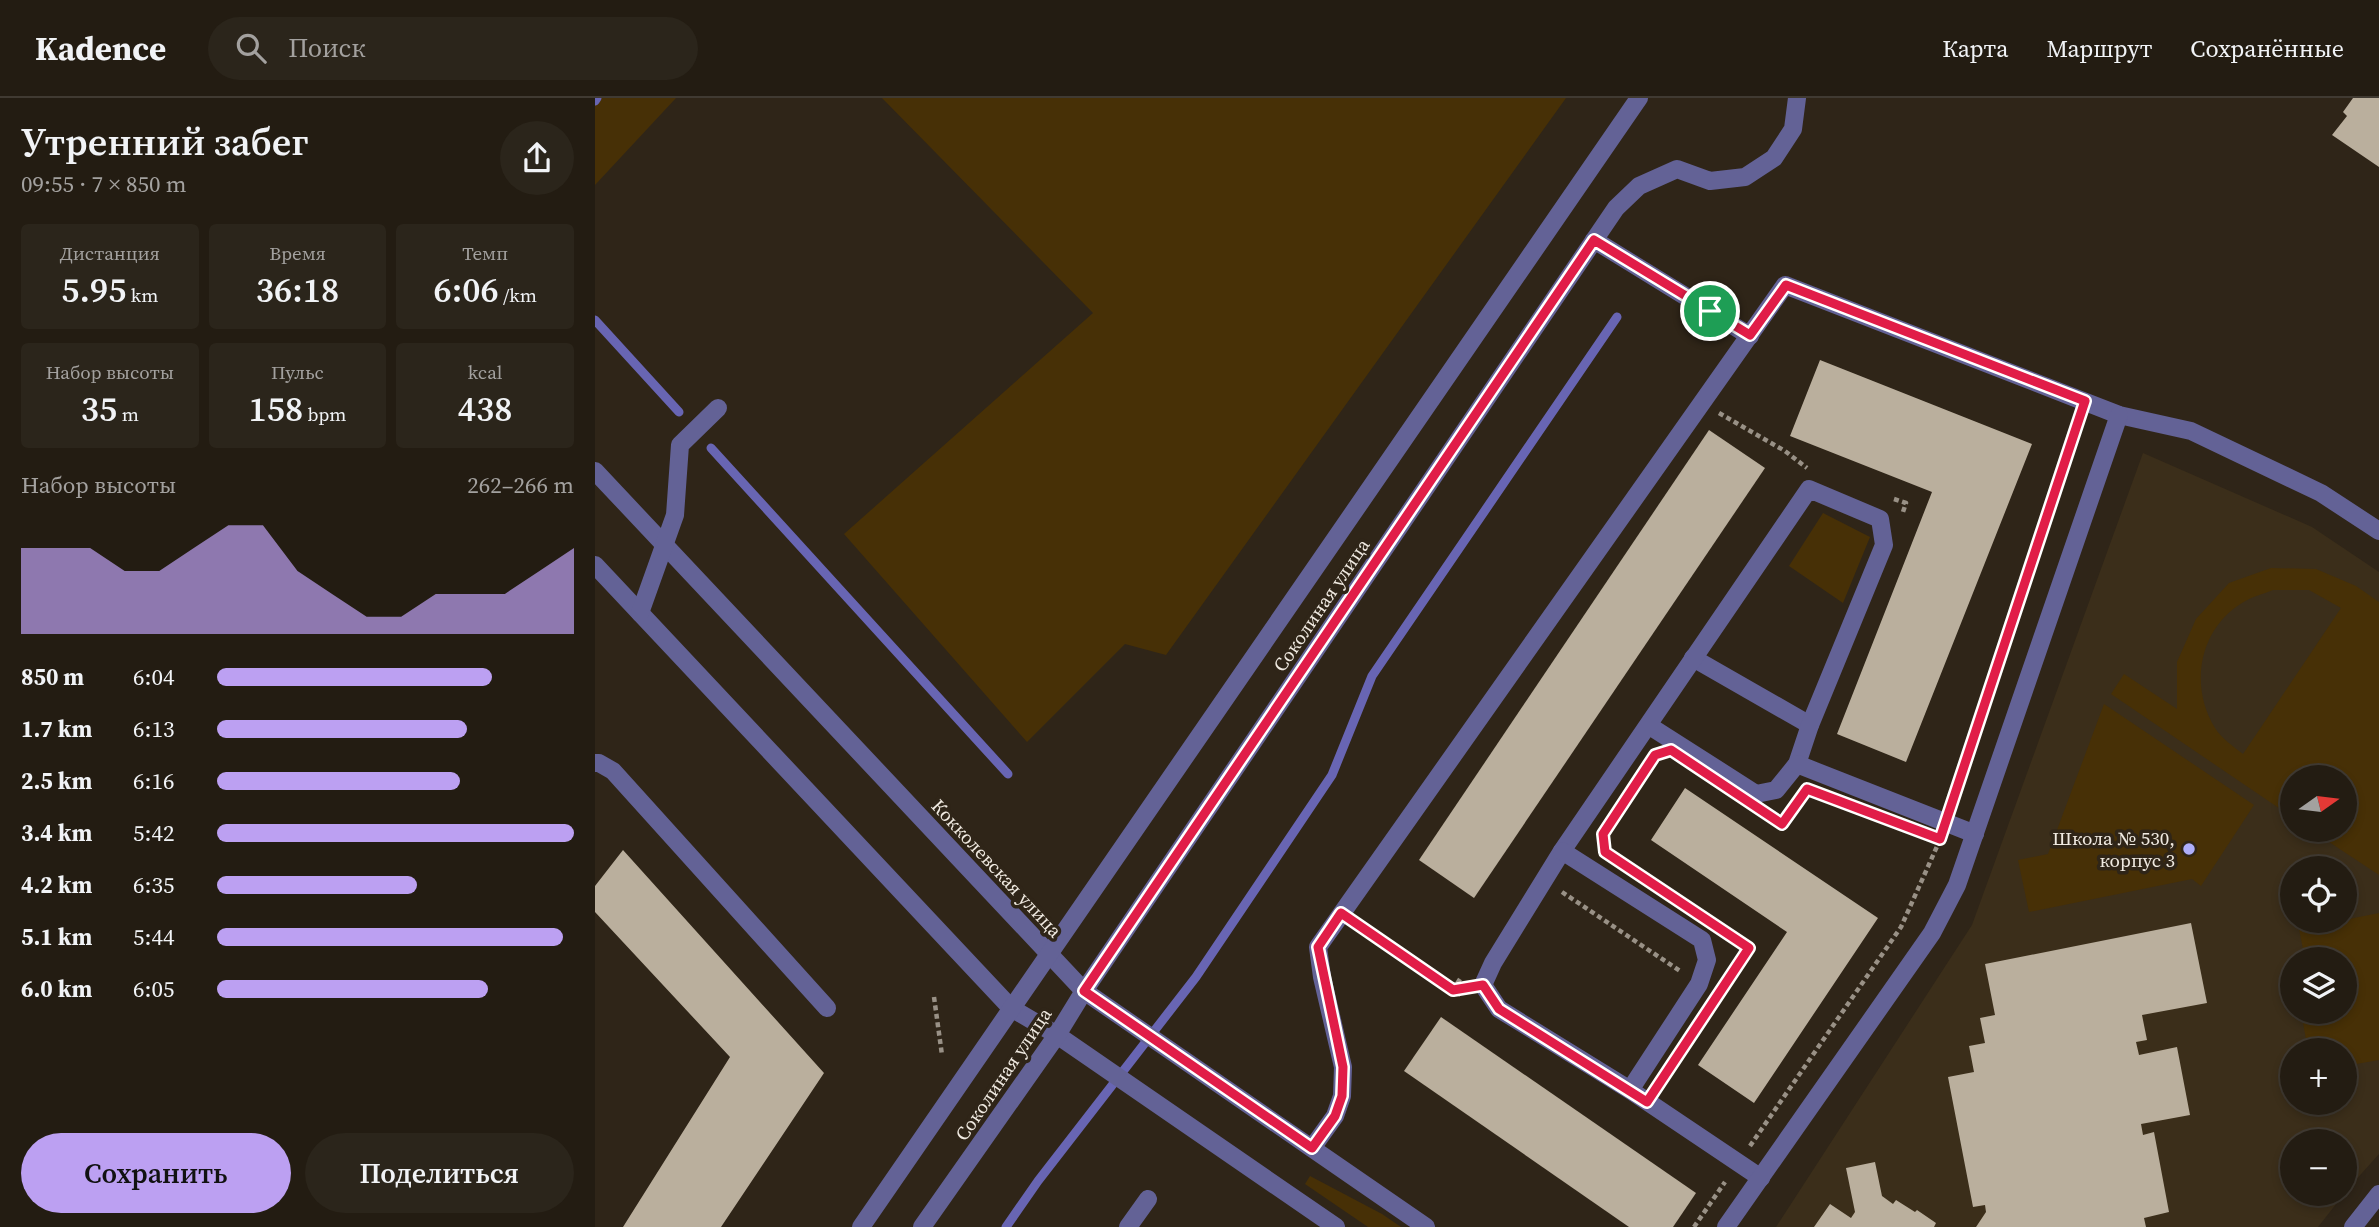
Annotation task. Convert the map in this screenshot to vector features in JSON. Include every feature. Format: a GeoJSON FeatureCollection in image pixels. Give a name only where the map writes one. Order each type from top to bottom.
{"type":"FeatureCollection","features":[{"type":"Feature","properties":{"kind":"street","name":"Соколиная улица"},"geometry":{"type":"LineString","coordinates":[[862,1227],[1639,98]]}},
{"type":"Feature","properties":{"kind":"street","name":"Соколиная улица"},"geometry":{"type":"LineString","coordinates":[[922,1227],[1057,1035],[1084,991],[1616,208],[1639,186],[1677,170],[1710,181],[1745,177],[1774,159],[1793,129],[1797,98]]}},
{"type":"Feature","properties":{"kind":"street"},"geometry":{"type":"LineString","coordinates":[[1594,240],[1750,335]]}},
{"type":"Feature","properties":{"kind":"street"},"geometry":{"type":"LineString","coordinates":[[1312,1148],[1335,1116],[1342,1096],[1343,1067],[1318,947],[1786,285],[2119,415],[2192,431],[2321,493],[2379,531]]}},
{"type":"Feature","properties":{"kind":"street"},"geometry":{"type":"LineString","coordinates":[[640,613],[675,515],[680,445],[718,408]]}},
{"type":"Feature","properties":{"kind":"street"},"geometry":{"type":"LineString","coordinates":[[1726,1227],[1932,933],[1957,885],[2119,415]]}},
{"type":"Feature","properties":{"kind":"street","name":"Кокколевская улица"},"geometry":{"type":"LineString","coordinates":[[595,471],[1084,991],[1426,1227]]}},
{"type":"Feature","properties":{"kind":"street"},"geometry":{"type":"LineString","coordinates":[[1648,725],[1756,794],[1776,790],[1797,764],[1810,725],[1884,545],[1880,519],[1809,489],[1562,851],[1493,962],[1483,985],[1499,1009],[1630,1090],[1761,1178]]}},
{"type":"Feature","properties":{"kind":"street"},"geometry":{"type":"LineString","coordinates":[[595,565],[1011,1008],[1057,1035],[1336,1227]]}},
{"type":"Feature","properties":{"kind":"street"},"geometry":{"type":"LineString","coordinates":[[1693,658],[1810,725]]}},
{"type":"Feature","properties":{"kind":"street"},"geometry":{"type":"LineString","coordinates":[[595,763],[599,762],[613,771],[827,1008]]}},
{"type":"Feature","properties":{"kind":"street"},"geometry":{"type":"LineString","coordinates":[[1797,764],[1975,834]]}},
{"type":"Feature","properties":{"kind":"street"},"geometry":{"type":"LineString","coordinates":[[1562,851],[1702,940],[1707,960],[1699,984],[1630,1090]]}},
{"type":"Feature","properties":{"kind":"street"},"geometry":{"type":"LineString","coordinates":[[2353,1227],[2372,1214],[2379,1194]]}},
{"type":"Feature","properties":{"kind":"street"},"geometry":{"type":"LineString","coordinates":[[1128,1227],[1148,1199]]}},
{"type":"Feature","properties":{"kind":"path"},"geometry":{"type":"LineString","coordinates":[[1694,1227],[1901,927],[1946,823],[2085,401]]}},
{"type":"Feature","properties":{"kind":"path"},"geometry":{"type":"LineString","coordinates":[[1712,409],[1785,451],[1810,470]]}},
{"type":"Feature","properties":{"kind":"path"},"geometry":{"type":"LineString","coordinates":[[2065,419],[2078,424]]}},
{"type":"Feature","properties":{"kind":"path"},"geometry":{"type":"LineString","coordinates":[[1893,499],[1906,503],[1902,516]]}},
{"type":"Feature","properties":{"kind":"path"},"geometry":{"type":"LineString","coordinates":[[1760,809],[1782,824],[1800,797]]}},
{"type":"Feature","properties":{"kind":"path"},"geometry":{"type":"LineString","coordinates":[[1605,852],[1603,834],[1611,823]]}},
{"type":"Feature","properties":{"kind":"path"},"geometry":{"type":"LineString","coordinates":[[1543,880],[1699,984]]}},
{"type":"Feature","properties":{"kind":"path"},"geometry":{"type":"LineString","coordinates":[[1341,913],[1465,998]]}},
{"type":"Feature","properties":{"kind":"path"},"geometry":{"type":"LineString","coordinates":[[1352,933],[1358,925]]}},
{"type":"Feature","properties":{"kind":"path"},"geometry":{"type":"LineString","coordinates":[[1716,926],[1749,948],[1720,992]]}},
{"type":"Feature","properties":{"kind":"path"},"geometry":{"type":"LineString","coordinates":[[1453,990],[1461,979]]}},
{"type":"Feature","properties":{"kind":"path"},"geometry":{"type":"LineString","coordinates":[[1453,990],[1483,985]]}},
{"type":"Feature","properties":{"kind":"path"},"geometry":{"type":"LineString","coordinates":[[933,997],[942,1055]]}},
{"type":"Feature","properties":{"kind":"shaded area"},"geometry":{"type":"Polygon","coordinates":[[[595,98],[676,98],[595,185],[595,98]]]}},
{"type":"Feature","properties":{"kind":"shaded area"},"geometry":{"type":"Polygon","coordinates":[[[882,98],[1566,98],[1166,655],[1125,644],[1027,742],[844,534],[1093,313],[882,98]]]}},
{"type":"Feature","properties":{"kind":"shaded area","name":"Школа № 530, корпус 3"},"geometry":{"type":"Polygon","coordinates":[[[2143,453],[2312,527],[2379,572],[2379,1154],[2357,1179],[2357,1129],[2280,1129],[2280,1206],[2335,1206],[2318,1227],[1776,1227],[1972,925],[2143,453]]]}},
{"type":"Feature","properties":{"kind":"shaded area"},"geometry":{"type":"Polygon","coordinates":[[[1823,513],[1870,537],[1843,603],[1789,566],[1823,513]]]}},
{"type":"Feature","properties":{"kind":"shaded area"},"geometry":{"type":"Polygon","coordinates":[[[2271,568],[2316,569],[2356,586],[2379,602],[2379,875],[2357,860],[2357,856],[2350,856],[2329,842],[2357,842],[2357,765],[2280,765],[2280,809],[2111,694],[2124,674],[2177,709],[2177,662],[2196,619],[2229,583],[2271,568]],[[2273,590],[2246,601],[2227,614],[2216,628],[2203,660],[2202,694],[2215,728],[2243,754],[2341,608],[2309,590],[2273,590]]]}},
{"type":"Feature","properties":{"kind":"shaded area"},"geometry":{"type":"Polygon","coordinates":[[[2104,704],[2254,805],[2201,886],[2192,879],[2029,912],[2018,860],[2048,854],[2104,704]]]}},
{"type":"Feature","properties":{"kind":"shaded area"},"geometry":{"type":"Polygon","coordinates":[[[2379,913],[2379,1060],[2357,1064],[2357,1038],[2306,1038],[2303,1024],[2357,1024],[2357,947],[2303,947],[2300,933],[2357,933],[2357,917],[2379,913]]]}},
{"type":"Feature","properties":{"kind":"shaded area"},"geometry":{"type":"Polygon","coordinates":[[[1310,1176],[1401,1227],[1368,1227],[1305,1184],[1310,1176]]]}},
{"type":"Feature","properties":{"kind":"building"},"geometry":{"type":"Polygon","coordinates":[[[2353,98],[2379,98],[2379,167],[2332,135],[2347,116],[2343,112],[2353,98]]]}},
{"type":"Feature","properties":{"kind":"building"},"geometry":{"type":"Polygon","coordinates":[[[1820,360],[2032,444],[1906,762],[1837,734],[1932,492],[1790,436],[1820,360]]]}},
{"type":"Feature","properties":{"kind":"building"},"geometry":{"type":"Polygon","coordinates":[[[1709,430],[1765,468],[1474,898],[1419,860],[1709,430]]]}},
{"type":"Feature","properties":{"kind":"building"},"geometry":{"type":"Polygon","coordinates":[[[1685,788],[1878,918],[1754,1103],[1698,1065],[1787,932],[1651,840],[1685,788]]]}},
{"type":"Feature","properties":{"kind":"building"},"geometry":{"type":"Polygon","coordinates":[[[623,850],[824,1073],[721,1227],[623,1227],[730,1057],[595,912],[595,886],[623,850]]]}},
{"type":"Feature","properties":{"kind":"building"},"geometry":{"type":"Polygon","coordinates":[[[2191,923],[2207,1003],[2142,1015],[2147,1040],[2136,1042],[2139,1055],[2177,1047],[2190,1115],[2141,1124],[2143,1135],[2154,1132],[2169,1212],[2144,1218],[2146,1227],[1976,1227],[1986,1212],[1985,1205],[1973,1207],[1948,1077],[1974,1072],[1969,1046],[1985,1043],[1980,1018],[1995,1015],[1985,964],[2191,923]]]}},
{"type":"Feature","properties":{"kind":"building"},"geometry":{"type":"Polygon","coordinates":[[[1441,1017],[1696,1193],[1673,1227],[1629,1227],[1404,1071],[1441,1017]]]}},
{"type":"Feature","properties":{"kind":"building"},"geometry":{"type":"Polygon","coordinates":[[[1875,1162],[1882,1196],[1893,1204],[1896,1200],[1915,1212],[1917,1210],[1936,1223],[1934,1227],[1814,1227],[1830,1204],[1851,1218],[1855,1212],[1846,1168],[1875,1162]]]}},
{"type":"Feature","properties":{"kind":"waterway"},"geometry":{"type":"LineString","coordinates":[[1006,1227],[1038,1181],[1196,977],[1332,775],[1372,676],[1617,317]]}},
{"type":"Feature","properties":{"kind":"waterway"},"geometry":{"type":"LineString","coordinates":[[595,320],[679,412]]}},
{"type":"Feature","properties":{"kind":"waterway"},"geometry":{"type":"LineString","coordinates":[[711,448],[1008,774]]}},
{"type":"Feature","properties":{"kind":"place","name":"Школа № 530, корпус 3"},"geometry":{"type":"Point","coordinates":[2189,849]}},
{"type":"Feature","properties":{"kind":"route"},"geometry":{"type":"LineString","coordinates":[[1594,240],[1710,311],[1750,335],[1786,285],[2085,401],[1940,839],[1807,789],[1782,824],[1671,750],[1655,755],[1603,834],[1605,852],[1749,948],[1647,1102],[1499,1009],[1483,985],[1453,990],[1341,913],[1318,947],[1322,977],[1343,1067],[1342,1096],[1335,1116],[1312,1148],[1084,991],[1594,240]]}}]}
